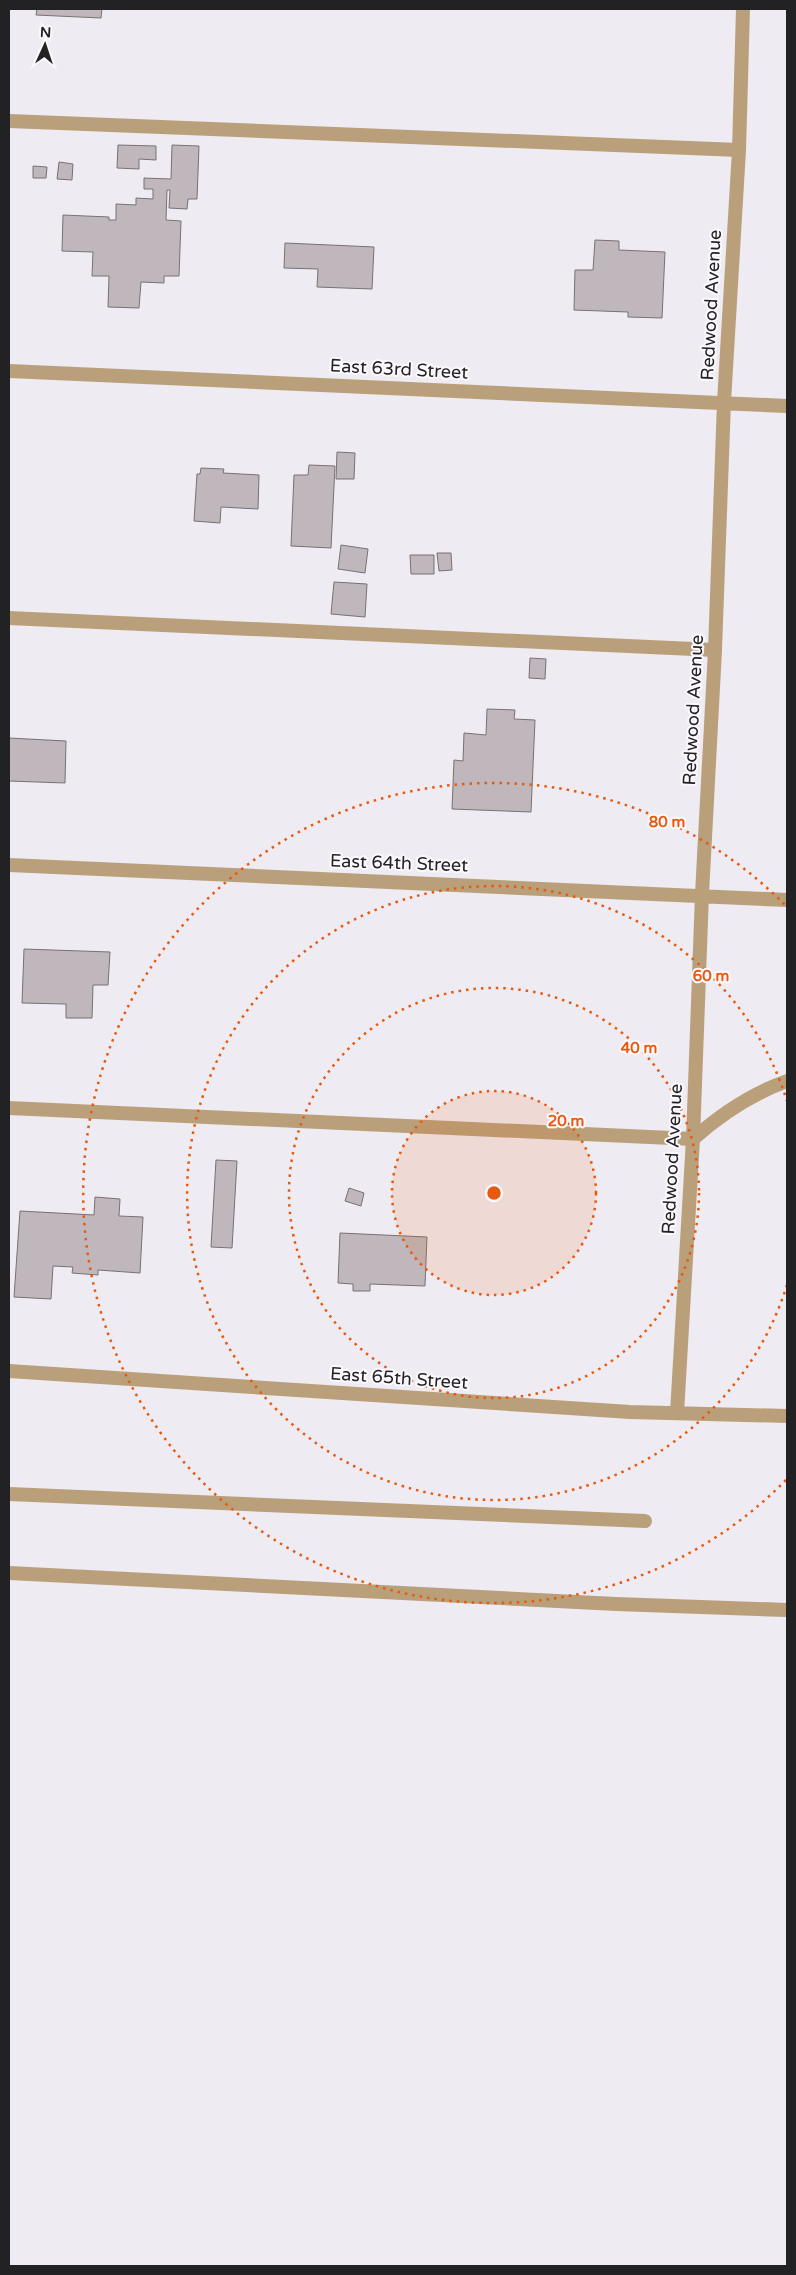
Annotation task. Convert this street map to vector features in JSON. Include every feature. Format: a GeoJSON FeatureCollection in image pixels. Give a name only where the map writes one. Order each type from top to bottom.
{"type":"FeatureCollection","features":[{"type":"Feature","properties":{"kind":"street","name":"Redwood Avenue"},"geometry":{"type":"LineString","coordinates":[[677,1413],[693,1139],[702,894],[716,650],[724,402],[739,150],[743,9]]}},
{"type":"Feature","properties":{"kind":"street"},"geometry":{"type":"LineString","coordinates":[[9,121],[739,150]]}},
{"type":"Feature","properties":{"kind":"street","name":"East 63rd Street"},"geometry":{"type":"LineString","coordinates":[[9,371],[787,406]]}},
{"type":"Feature","properties":{"kind":"street"},"geometry":{"type":"LineString","coordinates":[[9,618],[716,650]]}},
{"type":"Feature","properties":{"kind":"street","name":"East 64th Street"},"geometry":{"type":"LineString","coordinates":[[9,865],[702,894],[787,900]]}},
{"type":"Feature","properties":{"kind":"street"},"geometry":{"type":"LineString","coordinates":[[9,1108],[693,1139],[714,1120],[741,1102],[787,1081]]}},
{"type":"Feature","properties":{"kind":"street","name":"East 65th Street"},"geometry":{"type":"LineString","coordinates":[[9,1371],[630,1412],[787,1416]]}},
{"type":"Feature","properties":{"kind":"street"},"geometry":{"type":"LineString","coordinates":[[9,1494],[645,1522]]}},
{"type":"Feature","properties":{"kind":"street"},"geometry":{"type":"LineString","coordinates":[[9,1573],[616,1604],[787,1610]]}},
{"type":"Feature","properties":{"kind":"building"},"geometry":{"type":"Polygon","coordinates":[[[37,9],[102,9],[101,18],[36,15],[37,9]]]}},
{"type":"Feature","properties":{"kind":"building"},"geometry":{"type":"Polygon","coordinates":[[[118,145],[156,146],[156,160],[139,159],[139,169],[117,168],[118,145]]]}},
{"type":"Feature","properties":{"kind":"building"},"geometry":{"type":"Polygon","coordinates":[[[172,145],[199,146],[197,199],[188,199],[187,209],[169,208],[170,190],[167,190],[166,220],[181,221],[179,276],[164,276],[164,283],[141,282],[139,308],[108,307],[109,276],[92,276],[93,252],[62,251],[63,215],[109,217],[109,220],[116,220],[116,204],[136,205],[136,198],[153,199],[153,189],[144,189],[144,178],[171,179],[172,145]]]}},
{"type":"Feature","properties":{"kind":"building"},"geometry":{"type":"Polygon","coordinates":[[[59,162],[73,164],[72,180],[57,179],[59,162]]]}},
{"type":"Feature","properties":{"kind":"building"},"geometry":{"type":"Polygon","coordinates":[[[33,166],[47,167],[46,178],[33,178],[33,166]]]}},
{"type":"Feature","properties":{"kind":"building"},"geometry":{"type":"Polygon","coordinates":[[[595,240],[619,241],[619,250],[665,252],[662,318],[628,317],[628,312],[574,310],[575,270],[593,270],[595,240]]]}},
{"type":"Feature","properties":{"kind":"building"},"geometry":{"type":"Polygon","coordinates":[[[285,243],[374,247],[372,289],[317,287],[318,269],[284,268],[285,243]]]}},
{"type":"Feature","properties":{"kind":"building"},"geometry":{"type":"Polygon","coordinates":[[[337,452],[355,453],[354,479],[336,479],[337,452]]]}},
{"type":"Feature","properties":{"kind":"building"},"geometry":{"type":"Polygon","coordinates":[[[309,465],[335,466],[331,548],[291,546],[294,475],[308,475],[309,465]]]}},
{"type":"Feature","properties":{"kind":"building"},"geometry":{"type":"Polygon","coordinates":[[[201,468],[224,469],[223,473],[259,475],[258,509],[221,507],[220,523],[194,521],[197,474],[200,474],[201,468]]]}},
{"type":"Feature","properties":{"kind":"building"},"geometry":{"type":"Polygon","coordinates":[[[341,545],[368,549],[365,573],[338,569],[341,545]]]}},
{"type":"Feature","properties":{"kind":"building"},"geometry":{"type":"Polygon","coordinates":[[[437,553],[451,553],[452,570],[439,571],[437,553]]]}},
{"type":"Feature","properties":{"kind":"building"},"geometry":{"type":"Polygon","coordinates":[[[410,555],[434,555],[434,574],[411,574],[410,555]]]}},
{"type":"Feature","properties":{"kind":"building"},"geometry":{"type":"Polygon","coordinates":[[[334,582],[367,584],[365,617],[331,614],[334,582]]]}},
{"type":"Feature","properties":{"kind":"building"},"geometry":{"type":"Polygon","coordinates":[[[530,658],[546,659],[545,679],[529,678],[530,658]]]}},
{"type":"Feature","properties":{"kind":"building"},"geometry":{"type":"Polygon","coordinates":[[[487,709],[515,710],[514,719],[535,720],[531,812],[452,809],[454,760],[463,761],[464,733],[486,735],[487,709]]]}},
{"type":"Feature","properties":{"kind":"building"},"geometry":{"type":"Polygon","coordinates":[[[9,738],[66,741],[65,783],[9,781],[9,738]]]}},
{"type":"Feature","properties":{"kind":"building"},"geometry":{"type":"Polygon","coordinates":[[[24,949],[110,952],[108,985],[93,985],[92,1018],[66,1018],[66,1004],[22,1003],[24,949]]]}},
{"type":"Feature","properties":{"kind":"building"},"geometry":{"type":"Polygon","coordinates":[[[216,1160],[237,1161],[232,1248],[211,1247],[216,1160]]]}},
{"type":"Feature","properties":{"kind":"building"},"geometry":{"type":"Polygon","coordinates":[[[349,1188],[364,1193],[361,1206],[345,1201],[349,1188]]]}},
{"type":"Feature","properties":{"kind":"building"},"geometry":{"type":"Polygon","coordinates":[[[95,1197],[120,1199],[119,1216],[143,1217],[140,1273],[98,1270],[98,1275],[72,1273],[73,1267],[53,1266],[51,1299],[14,1297],[20,1211],[94,1215],[95,1197]]]}},
{"type":"Feature","properties":{"kind":"building"},"geometry":{"type":"Polygon","coordinates":[[[340,1233],[427,1237],[425,1286],[370,1284],[370,1291],[353,1291],[353,1284],[338,1283],[340,1233]]]}}]}
